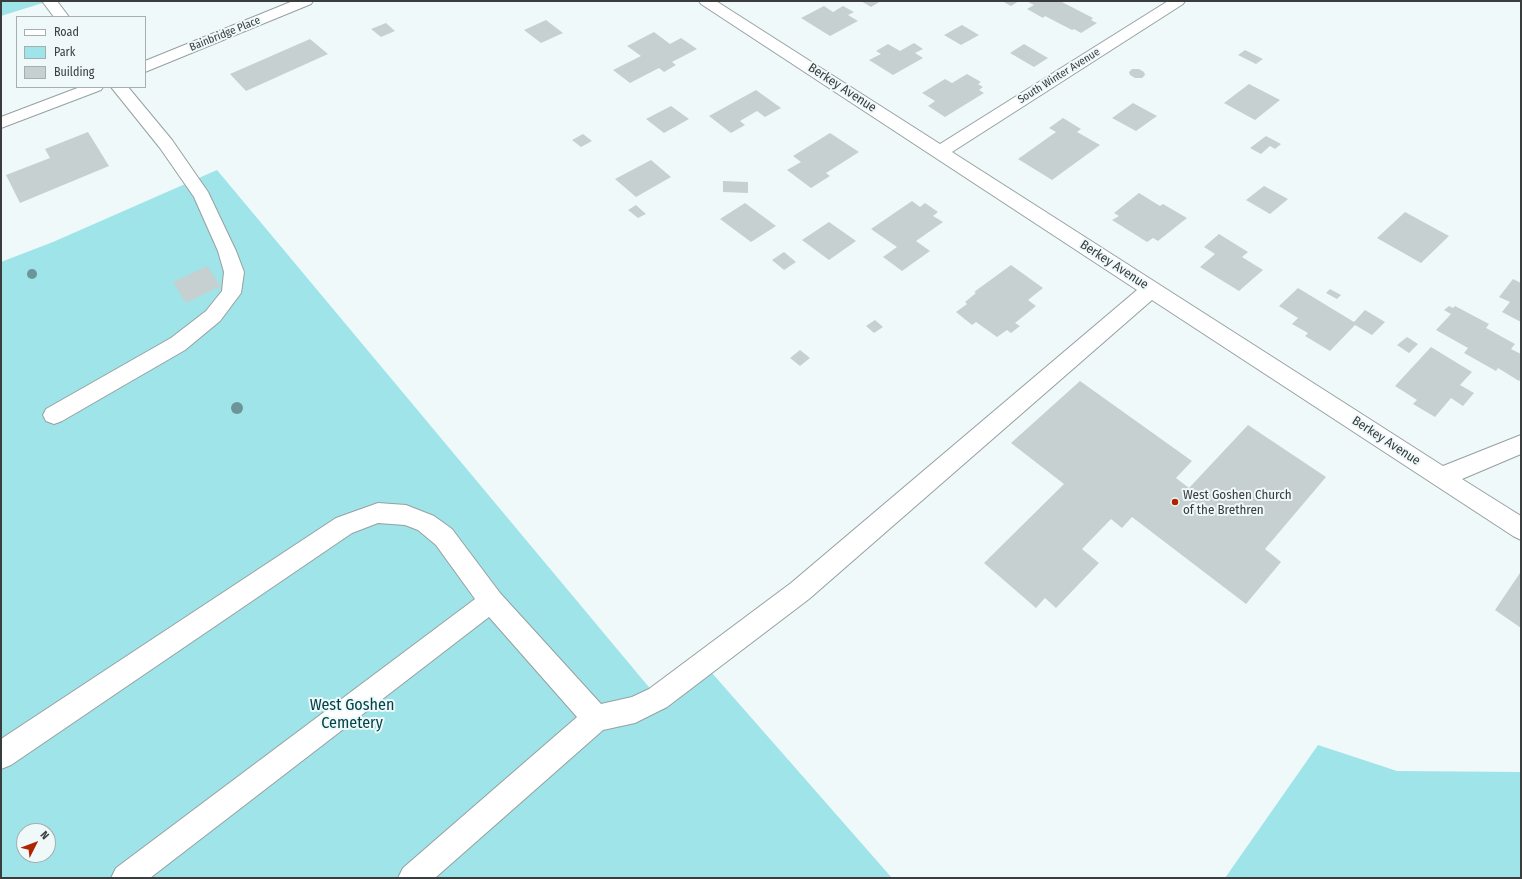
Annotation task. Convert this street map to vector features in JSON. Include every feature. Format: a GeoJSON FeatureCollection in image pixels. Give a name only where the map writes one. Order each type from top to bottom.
{"type":"FeatureCollection","features":[{"type":"Feature","properties":{"kind":"street"},"geometry":{"type":"LineString","coordinates":[[49,1],[61,16]]}},
{"type":"Feature","properties":{"kind":"street","name":"Bainbridge Place"},"geometry":{"type":"LineString","coordinates":[[146,67],[306,1]]}},
{"type":"Feature","properties":{"kind":"street","name":"Berkey Avenue"},"geometry":{"type":"LineString","coordinates":[[706,1],[1521,529]]}},
{"type":"Feature","properties":{"kind":"street","name":"South Winter Avenue"},"geometry":{"type":"LineString","coordinates":[[940,152],[1178,1]]}},
{"type":"Feature","properties":{"kind":"street"},"geometry":{"type":"LineString","coordinates":[[1,123],[92,88]]}},
{"type":"Feature","properties":{"kind":"street"},"geometry":{"type":"LineString","coordinates":[[54,415],[178,344],[213,316],[231,293],[234,272],[227,251],[202,196],[166,144],[120,88]]}},
{"type":"Feature","properties":{"kind":"street"},"geometry":{"type":"LineString","coordinates":[[413,878],[596,718],[636,710],[658,698],[782,605],[1151,290]]}},
{"type":"Feature","properties":{"kind":"street"},"geometry":{"type":"LineString","coordinates":[[1442,477],[1521,444]]}},
{"type":"Feature","properties":{"kind":"street"},"geometry":{"type":"LineString","coordinates":[[1,755],[344,524],[378,513],[406,515],[426,523],[444,537],[491,601],[596,718]]}},
{"type":"Feature","properties":{"kind":"street"},"geometry":{"type":"LineString","coordinates":[[126,878],[491,601]]}},
{"type":"Feature","properties":{"kind":"green space"},"geometry":{"type":"Polygon","coordinates":[[[1,1],[49,1],[1,16],[1,1]]]}},
{"type":"Feature","properties":{"kind":"green space","name":"West Goshen Cemetery"},"geometry":{"type":"Polygon","coordinates":[[[217,170],[658,698],[705,665],[892,878],[1,878],[1,262],[53,242],[217,170]]]}},
{"type":"Feature","properties":{"kind":"green space"},"geometry":{"type":"Polygon","coordinates":[[[1318,745],[1397,771],[1521,772],[1521,878],[1225,878],[1318,745]]]}},
{"type":"Feature","properties":{"kind":"building"},"geometry":{"type":"Polygon","coordinates":[[[861,1],[881,1],[871,7],[861,1]]]}},
{"type":"Feature","properties":{"kind":"building"},"geometry":{"type":"Polygon","coordinates":[[[1002,1],[1019,1],[1011,6],[1002,1]]]}},
{"type":"Feature","properties":{"kind":"building"},"geometry":{"type":"Polygon","coordinates":[[[1026,1],[1060,1],[1093,18],[1091,20],[1097,23],[1081,33],[1045,16],[1043,18],[1027,9],[1034,5],[1026,1]]]}},
{"type":"Feature","properties":{"kind":"building"},"geometry":{"type":"Polygon","coordinates":[[[824,6],[833,12],[843,6],[854,12],[848,15],[858,21],[830,36],[801,18],[824,6]]]}},
{"type":"Feature","properties":{"kind":"building"},"geometry":{"type":"Polygon","coordinates":[[[546,20],[563,33],[541,43],[524,30],[546,20]]]}},
{"type":"Feature","properties":{"kind":"building"},"geometry":{"type":"Polygon","coordinates":[[[386,23],[395,31],[381,37],[371,29],[386,23]]]}},
{"type":"Feature","properties":{"kind":"building"},"geometry":{"type":"Polygon","coordinates":[[[962,25],[979,35],[961,45],[944,35],[962,25]]]}},
{"type":"Feature","properties":{"kind":"building"},"geometry":{"type":"Polygon","coordinates":[[[654,32],[670,44],[681,38],[697,49],[672,62],[676,65],[664,72],[659,68],[630,83],[613,70],[641,56],[627,46],[654,32]]]}},
{"type":"Feature","properties":{"kind":"building"},"geometry":{"type":"Polygon","coordinates":[[[310,39],[328,54],[246,91],[230,74],[310,39]]]}},
{"type":"Feature","properties":{"kind":"building"},"geometry":{"type":"Polygon","coordinates":[[[914,43],[923,49],[915,53],[923,58],[893,75],[869,60],[881,54],[876,51],[888,44],[900,51],[914,43]]]}},
{"type":"Feature","properties":{"kind":"building"},"geometry":{"type":"Polygon","coordinates":[[[1024,44],[1048,58],[1034,67],[1010,53],[1024,44]]]}},
{"type":"Feature","properties":{"kind":"building"},"geometry":{"type":"Polygon","coordinates":[[[1245,50],[1263,59],[1256,64],[1238,55],[1245,50]]]}},
{"type":"Feature","properties":{"kind":"building"},"geometry":{"type":"Polygon","coordinates":[[[1132,69],[1139,69],[1144,72],[1145,75],[1142,78],[1135,78],[1130,75],[1129,72],[1132,69]]]}},
{"type":"Feature","properties":{"kind":"building"},"geometry":{"type":"Polygon","coordinates":[[[967,74],[981,82],[978,84],[983,87],[979,90],[984,93],[945,117],[928,106],[935,101],[922,93],[945,79],[952,83],[967,74]]]}},
{"type":"Feature","properties":{"kind":"building"},"geometry":{"type":"Polygon","coordinates":[[[1249,84],[1280,100],[1255,120],[1224,103],[1249,84]]]}},
{"type":"Feature","properties":{"kind":"building"},"geometry":{"type":"Polygon","coordinates":[[[756,90],[781,108],[765,117],[757,111],[740,121],[745,125],[731,133],[709,116],[756,90]]]}},
{"type":"Feature","properties":{"kind":"building"},"geometry":{"type":"Polygon","coordinates":[[[1133,103],[1157,116],[1136,131],[1112,118],[1133,103]]]}},
{"type":"Feature","properties":{"kind":"building"},"geometry":{"type":"Polygon","coordinates":[[[671,106],[689,119],[664,133],[646,119],[671,106]]]}},
{"type":"Feature","properties":{"kind":"building"},"geometry":{"type":"Polygon","coordinates":[[[1063,118],[1081,129],[1077,132],[1100,145],[1052,180],[1018,159],[1056,132],[1049,128],[1063,118]]]}},
{"type":"Feature","properties":{"kind":"building"},"geometry":{"type":"Polygon","coordinates":[[[88,132],[109,166],[20,203],[6,175],[50,158],[45,149],[88,132]]]}},
{"type":"Feature","properties":{"kind":"building"},"geometry":{"type":"Polygon","coordinates":[[[830,133],[859,152],[826,173],[830,176],[811,188],[787,170],[801,162],[793,156],[830,133]]]}},
{"type":"Feature","properties":{"kind":"building"},"geometry":{"type":"Polygon","coordinates":[[[583,134],[592,141],[581,147],[572,140],[583,134]]]}},
{"type":"Feature","properties":{"kind":"building"},"geometry":{"type":"Polygon","coordinates":[[[1266,136],[1281,144],[1275,149],[1270,146],[1261,154],[1250,148],[1266,136]]]}},
{"type":"Feature","properties":{"kind":"building"},"geometry":{"type":"Polygon","coordinates":[[[651,160],[671,177],[636,197],[615,179],[651,160]]]}},
{"type":"Feature","properties":{"kind":"building"},"geometry":{"type":"Polygon","coordinates":[[[723,181],[748,182],[748,193],[723,192],[723,181]]]}},
{"type":"Feature","properties":{"kind":"building"},"geometry":{"type":"Polygon","coordinates":[[[1264,186],[1288,199],[1270,214],[1246,200],[1264,186]]]}},
{"type":"Feature","properties":{"kind":"building"},"geometry":{"type":"Polygon","coordinates":[[[1139,193],[1160,206],[1163,204],[1187,218],[1158,241],[1153,238],[1147,242],[1112,220],[1119,216],[1114,213],[1139,193]]]}},
{"type":"Feature","properties":{"kind":"building"},"geometry":{"type":"Polygon","coordinates":[[[912,201],[920,207],[925,203],[938,212],[933,216],[943,222],[916,241],[930,251],[902,271],[883,257],[897,247],[871,229],[912,201]]]}},
{"type":"Feature","properties":{"kind":"building"},"geometry":{"type":"Polygon","coordinates":[[[745,203],[776,226],[751,242],[720,219],[745,203]]]}},
{"type":"Feature","properties":{"kind":"building"},"geometry":{"type":"Polygon","coordinates":[[[636,205],[646,214],[638,218],[628,210],[636,205]]]}},
{"type":"Feature","properties":{"kind":"building"},"geometry":{"type":"Polygon","coordinates":[[[1405,212],[1449,236],[1421,263],[1377,238],[1405,212]]]}},
{"type":"Feature","properties":{"kind":"building"},"geometry":{"type":"Polygon","coordinates":[[[829,222],[856,241],[829,260],[802,240],[829,222]]]}},
{"type":"Feature","properties":{"kind":"building"},"geometry":{"type":"Polygon","coordinates":[[[1219,234],[1248,252],[1242,257],[1263,270],[1239,291],[1200,267],[1215,254],[1204,247],[1219,234]]]}},
{"type":"Feature","properties":{"kind":"building"},"geometry":{"type":"Polygon","coordinates":[[[784,252],[796,262],[784,270],[772,260],[784,252]]]}},
{"type":"Feature","properties":{"kind":"building"},"geometry":{"type":"Polygon","coordinates":[[[1011,265],[1043,288],[1028,300],[1036,306],[1015,323],[1020,326],[1011,333],[1007,330],[997,337],[976,322],[972,325],[956,312],[967,304],[965,302],[976,293],[974,292],[1011,265]]]}},
{"type":"Feature","properties":{"kind":"building"},"geometry":{"type":"Polygon","coordinates":[[[207,266],[221,286],[186,303],[173,282],[207,266]]]}},
{"type":"Feature","properties":{"kind":"building"},"geometry":{"type":"Polygon","coordinates":[[[1513,279],[1521,283],[1521,322],[1502,312],[1510,302],[1499,297],[1513,279]]]}},
{"type":"Feature","properties":{"kind":"building"},"geometry":{"type":"Polygon","coordinates":[[[1298,288],[1354,322],[1365,310],[1385,322],[1372,335],[1355,325],[1330,351],[1305,336],[1308,333],[1292,324],[1298,318],[1279,306],[1298,288]]]}},
{"type":"Feature","properties":{"kind":"building"},"geometry":{"type":"Polygon","coordinates":[[[1330,289],[1341,295],[1337,299],[1326,293],[1330,289]]]}},
{"type":"Feature","properties":{"kind":"building"},"geometry":{"type":"Polygon","coordinates":[[[1449,306],[1453,308],[1455,306],[1489,324],[1486,328],[1515,344],[1511,349],[1521,354],[1521,378],[1519,381],[1498,368],[1496,371],[1464,353],[1468,348],[1436,330],[1451,314],[1444,310],[1449,306]]]}},
{"type":"Feature","properties":{"kind":"building"},"geometry":{"type":"Polygon","coordinates":[[[875,320],[883,327],[874,333],[866,326],[875,320]]]}},
{"type":"Feature","properties":{"kind":"building"},"geometry":{"type":"Polygon","coordinates":[[[1407,337],[1418,344],[1409,353],[1397,345],[1407,337]]]}},
{"type":"Feature","properties":{"kind":"building"},"geometry":{"type":"Polygon","coordinates":[[[1431,347],[1472,372],[1460,385],[1474,393],[1463,406],[1451,398],[1435,417],[1413,404],[1417,400],[1395,386],[1431,347]]]}},
{"type":"Feature","properties":{"kind":"building"},"geometry":{"type":"Polygon","coordinates":[[[800,350],[810,358],[800,366],[790,358],[800,350]]]}},
{"type":"Feature","properties":{"kind":"building","name":"West Goshen Church of the Brethren"},"geometry":{"type":"Polygon","coordinates":[[[1080,381],[1192,461],[1176,478],[1189,488],[1248,425],[1326,477],[1265,549],[1281,562],[1246,604],[1132,517],[1122,528],[1111,519],[1082,549],[1099,563],[1056,608],[1045,598],[1036,608],[984,563],[1064,484],[1011,443],[1080,381]]]}},
{"type":"Feature","properties":{"kind":"building"},"geometry":{"type":"Polygon","coordinates":[[[1520,573],[1521,574],[1521,628],[1495,610],[1520,573]]]}},
{"type":"Feature","properties":{"kind":"place","name":"West Goshen Church of the Brethren"},"geometry":{"type":"Point","coordinates":[1175,502]}}]}
